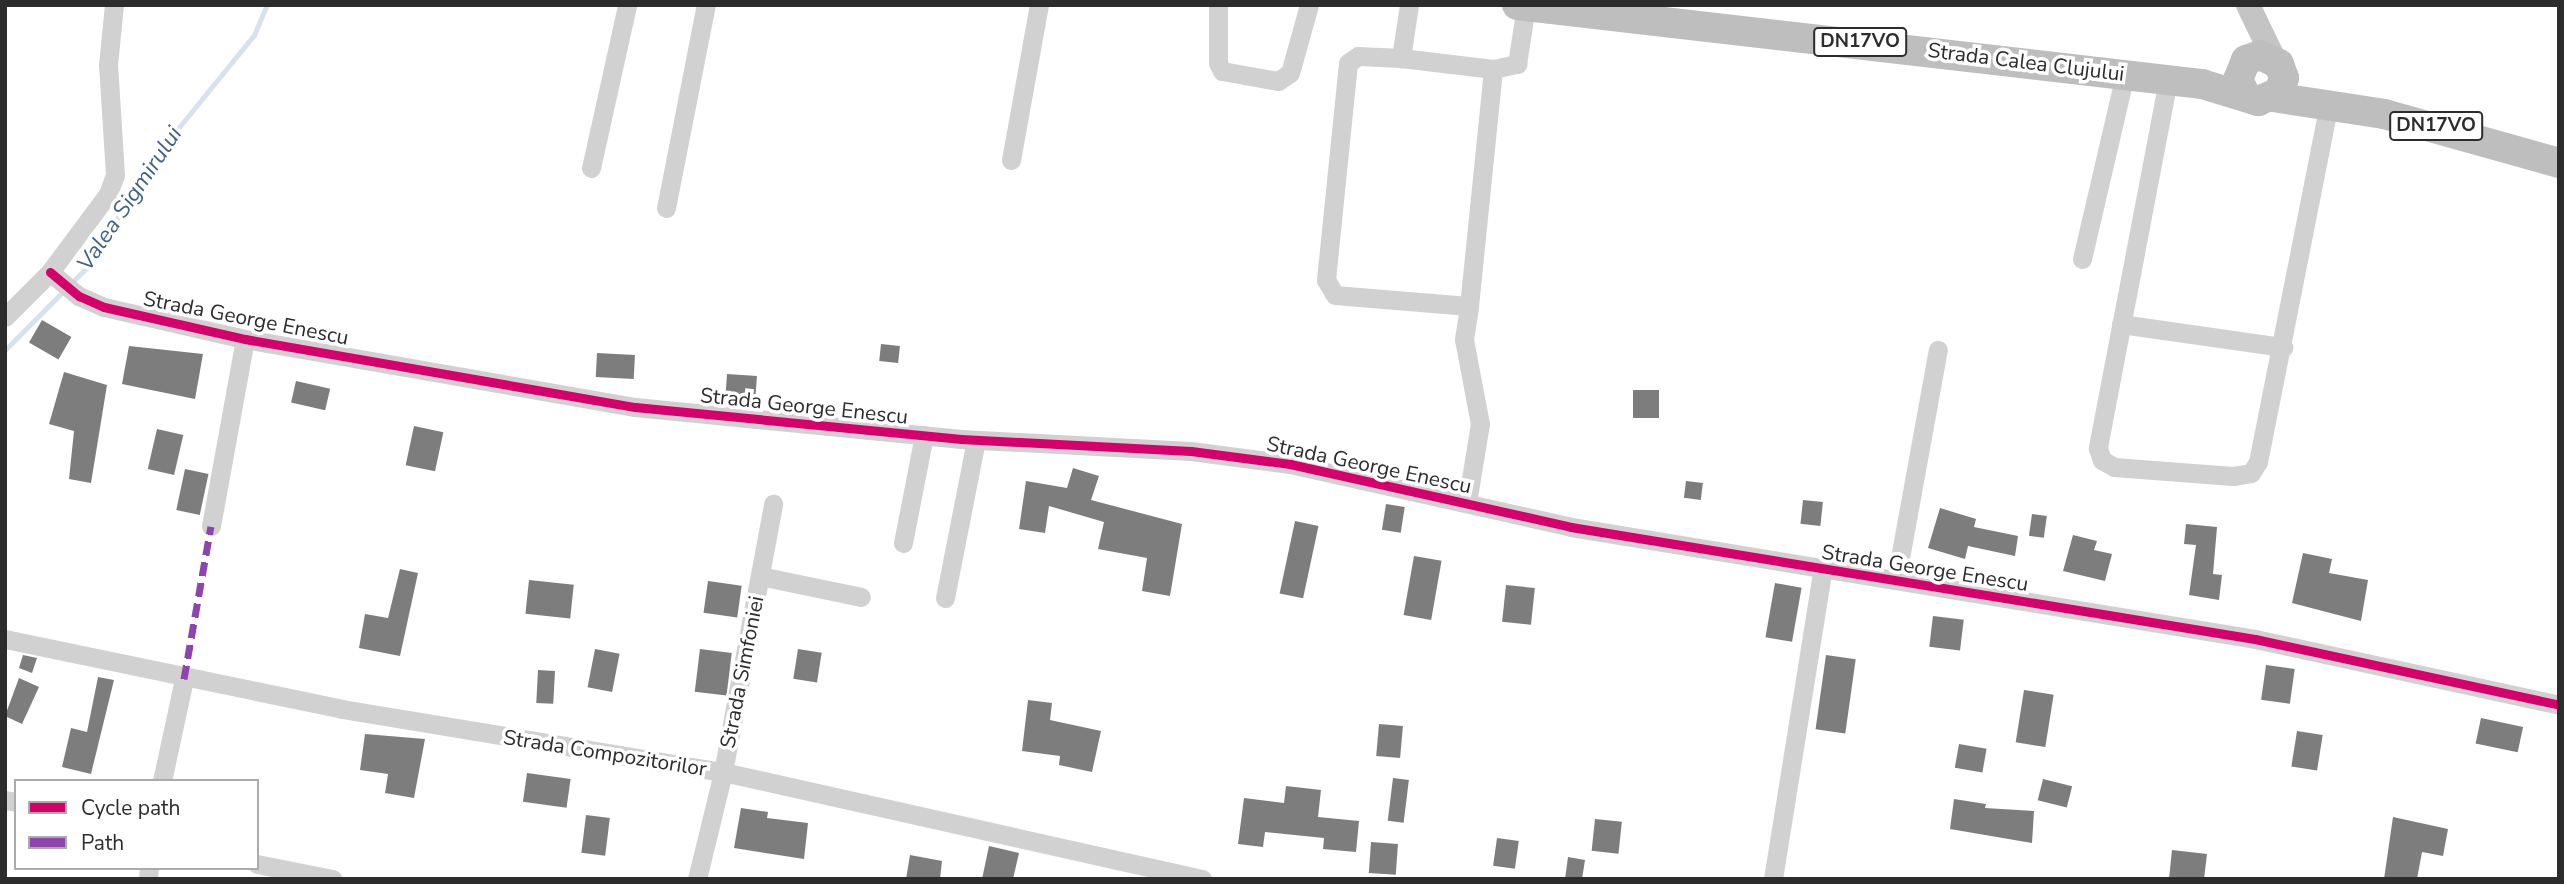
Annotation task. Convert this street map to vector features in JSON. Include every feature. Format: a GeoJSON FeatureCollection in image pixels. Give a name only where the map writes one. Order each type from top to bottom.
{"type":"FeatureCollection","features":[{"type":"Feature","properties":{"kind":"highway","name":"Strada Calea Clujului"},"geometry":{"type":"LineString","coordinates":[[1521,6],[2202,84],[2261,76],[2319,102],[2449,129],[2559,163]]}},
{"type":"Feature","properties":{"kind":"main road"},"geometry":{"type":"LineString","coordinates":[[2250,10],[2261,76]]}},
{"type":"Feature","properties":{"kind":"street"},"geometry":{"type":"LineString","coordinates":[[5,317],[54,276],[107,194],[116,174],[108,65],[114,5]]}},
{"type":"Feature","properties":{"kind":"street"},"geometry":{"type":"LineString","coordinates":[[591,168],[628,5]]}},
{"type":"Feature","properties":{"kind":"street"},"geometry":{"type":"LineString","coordinates":[[666,208],[706,5]]}},
{"type":"Feature","properties":{"kind":"street"},"geometry":{"type":"LineString","coordinates":[[1011,160],[1039,5]]}},
{"type":"Feature","properties":{"kind":"street"},"geometry":{"type":"LineString","coordinates":[[1217,5],[1218,63],[1222,71],[1278,81],[1290,73],[1309,5]]}},
{"type":"Feature","properties":{"kind":"street"},"geometry":{"type":"LineString","coordinates":[[1401,58],[1409,5]]}},
{"type":"Feature","properties":{"kind":"street"},"geometry":{"type":"LineString","coordinates":[[1469,306],[1335,295],[1329,289],[1348,63],[1358,56],[1401,58],[1493,69],[1517,64],[1521,6]]}},
{"type":"Feature","properties":{"kind":"street"},"geometry":{"type":"LineString","coordinates":[[1466,503],[1480,424],[1464,340],[1493,69]]}},
{"type":"Feature","properties":{"kind":"street"},"geometry":{"type":"LineString","coordinates":[[2082,259],[2125,74]]}},
{"type":"Feature","properties":{"kind":"street"},"geometry":{"type":"LineString","coordinates":[[2168,80],[2098,447],[2102,460],[2114,467],[2250,473],[2258,463],[2283,347],[2319,102]]}},
{"type":"Feature","properties":{"kind":"street","name":"Strada George Enescu"},"geometry":{"type":"LineString","coordinates":[[54,276],[79,296],[104,307],[245,339],[635,407],[976,440],[1191,451],[1290,464],[1571,527],[2345,656],[2559,705]]}},
{"type":"Feature","properties":{"kind":"street"},"geometry":{"type":"LineString","coordinates":[[2121,324],[2283,347]]}},
{"type":"Feature","properties":{"kind":"street"},"geometry":{"type":"LineString","coordinates":[[211,526],[245,339]]}},
{"type":"Feature","properties":{"kind":"street"},"geometry":{"type":"LineString","coordinates":[[1896,580],[1938,350]]}},
{"type":"Feature","properties":{"kind":"street"},"geometry":{"type":"LineString","coordinates":[[903,543],[924,435]]}},
{"type":"Feature","properties":{"kind":"street"},"geometry":{"type":"LineString","coordinates":[[945,598],[976,440]]}},
{"type":"Feature","properties":{"kind":"street","name":"Strada Simfoniei"},"geometry":{"type":"LineString","coordinates":[[697,879],[723,772],[773,504]]}},
{"type":"Feature","properties":{"kind":"street"},"geometry":{"type":"LineString","coordinates":[[1773,879],[1823,568]]}},
{"type":"Feature","properties":{"kind":"street"},"geometry":{"type":"LineString","coordinates":[[760,576],[861,597]]}},
{"type":"Feature","properties":{"kind":"street","name":"Strada Compozitorilor"},"geometry":{"type":"LineString","coordinates":[[5,639],[184,679],[723,772],[1202,879]]}},
{"type":"Feature","properties":{"kind":"street"},"geometry":{"type":"LineString","coordinates":[[162,779],[184,679]]}},
{"type":"Feature","properties":{"kind":"street"},"geometry":{"type":"LineString","coordinates":[[259,864],[333,879]]}},
{"type":"Feature","properties":{"kind":"building"},"geometry":{"type":"Polygon","coordinates":[[[42,320],[71,337],[58,360],[29,343],[42,320]]]}},
{"type":"Feature","properties":{"kind":"building"},"geometry":{"type":"Polygon","coordinates":[[[881,344],[900,346],[898,363],[879,361],[881,344]]]}},
{"type":"Feature","properties":{"kind":"building"},"geometry":{"type":"Polygon","coordinates":[[[129,346],[203,354],[195,399],[122,384],[129,346]]]}},
{"type":"Feature","properties":{"kind":"building"},"geometry":{"type":"Polygon","coordinates":[[[597,353],[635,355],[634,379],[596,377],[597,353]]]}},
{"type":"Feature","properties":{"kind":"building"},"geometry":{"type":"Polygon","coordinates":[[[64,372],[107,385],[91,483],[69,479],[74,431],[49,424],[64,372]]]}},
{"type":"Feature","properties":{"kind":"building"},"geometry":{"type":"Polygon","coordinates":[[[727,374],[757,376],[755,397],[726,395],[727,374]]]}},
{"type":"Feature","properties":{"kind":"building"},"geometry":{"type":"Polygon","coordinates":[[[296,381],[330,389],[325,410],[291,402],[296,381]]]}},
{"type":"Feature","properties":{"kind":"building"},"geometry":{"type":"Polygon","coordinates":[[[1633,390],[1659,390],[1659,418],[1633,418],[1633,390]]]}},
{"type":"Feature","properties":{"kind":"building"},"geometry":{"type":"Polygon","coordinates":[[[414,426],[443,432],[435,471],[406,465],[414,426]]]}},
{"type":"Feature","properties":{"kind":"building"},"geometry":{"type":"Polygon","coordinates":[[[157,429],[183,435],[174,475],[148,469],[157,429]]]}},
{"type":"Feature","properties":{"kind":"building"},"geometry":{"type":"Polygon","coordinates":[[[1073,468],[1099,476],[1091,500],[1182,524],[1170,596],[1142,591],[1147,558],[1098,549],[1104,522],[1049,506],[1045,533],[1019,529],[1026,481],[1067,488],[1073,468]]]}},
{"type":"Feature","properties":{"kind":"building"},"geometry":{"type":"Polygon","coordinates":[[[185,469],[208,474],[200,515],[176,510],[185,469]]]}},
{"type":"Feature","properties":{"kind":"building"},"geometry":{"type":"Polygon","coordinates":[[[1686,481],[1703,483],[1701,500],[1684,498],[1686,481]]]}},
{"type":"Feature","properties":{"kind":"building"},"geometry":{"type":"Polygon","coordinates":[[[1803,500],[1823,502],[1820,526],[1800,524],[1803,500]]]}},
{"type":"Feature","properties":{"kind":"building"},"geometry":{"type":"Polygon","coordinates":[[[1386,504],[1405,507],[1401,533],[1382,530],[1386,504]]]}},
{"type":"Feature","properties":{"kind":"building"},"geometry":{"type":"Polygon","coordinates":[[[1940,508],[1976,519],[1974,527],[2018,536],[2015,556],[1968,546],[1965,559],[1928,548],[1940,508]]]}},
{"type":"Feature","properties":{"kind":"building"},"geometry":{"type":"Polygon","coordinates":[[[2032,514],[2047,516],[2044,538],[2029,536],[2032,514]]]}},
{"type":"Feature","properties":{"kind":"building"},"geometry":{"type":"Polygon","coordinates":[[[1295,521],[1318,526],[1303,598],[1280,593],[1295,521]]]}},
{"type":"Feature","properties":{"kind":"building"},"geometry":{"type":"Polygon","coordinates":[[[2186,524],[2217,527],[2213,574],[2222,575],[2219,600],[2189,595],[2196,545],[2184,544],[2186,524]]]}},
{"type":"Feature","properties":{"kind":"building"},"geometry":{"type":"Polygon","coordinates":[[[2073,535],[2097,541],[2094,550],[2112,554],[2105,581],[2063,571],[2073,535]]]}},
{"type":"Feature","properties":{"kind":"building"},"geometry":{"type":"Polygon","coordinates":[[[2303,553],[2332,559],[2329,573],[2368,580],[2361,621],[2292,603],[2303,553]]]}},
{"type":"Feature","properties":{"kind":"building"},"geometry":{"type":"Polygon","coordinates":[[[1414,556],[1442,561],[1431,620],[1404,615],[1414,556]]]}},
{"type":"Feature","properties":{"kind":"building"},"geometry":{"type":"Polygon","coordinates":[[[400,569],[418,573],[400,656],[359,648],[365,614],[388,618],[400,569]]]}},
{"type":"Feature","properties":{"kind":"building"},"geometry":{"type":"Polygon","coordinates":[[[529,580],[574,585],[570,619],[525,614],[529,580]]]}},
{"type":"Feature","properties":{"kind":"building"},"geometry":{"type":"Polygon","coordinates":[[[708,581],[742,586],[737,617],[704,613],[708,581]]]}},
{"type":"Feature","properties":{"kind":"building"},"geometry":{"type":"Polygon","coordinates":[[[1775,583],[1802,588],[1792,642],[1765,637],[1775,583]]]}},
{"type":"Feature","properties":{"kind":"building"},"geometry":{"type":"Polygon","coordinates":[[[1506,585],[1535,588],[1531,625],[1502,622],[1506,585]]]}},
{"type":"Feature","properties":{"kind":"building"},"geometry":{"type":"Polygon","coordinates":[[[1933,616],[1964,620],[1960,651],[1929,647],[1933,616]]]}},
{"type":"Feature","properties":{"kind":"building"},"geometry":{"type":"Polygon","coordinates":[[[595,649],[620,654],[612,692],[588,687],[595,649]]]}},
{"type":"Feature","properties":{"kind":"building"},"geometry":{"type":"Polygon","coordinates":[[[700,649],[732,653],[727,696],[695,692],[700,649]]]}},
{"type":"Feature","properties":{"kind":"building"},"geometry":{"type":"Polygon","coordinates":[[[798,649],[822,653],[817,682],[793,679],[798,649]]]}},
{"type":"Feature","properties":{"kind":"building"},"geometry":{"type":"Polygon","coordinates":[[[23,655],[37,658],[32,673],[19,668],[23,655]]]}},
{"type":"Feature","properties":{"kind":"building"},"geometry":{"type":"Polygon","coordinates":[[[1826,655],[1856,659],[1845,733],[1816,729],[1826,655]]]}},
{"type":"Feature","properties":{"kind":"building"},"geometry":{"type":"Polygon","coordinates":[[[2266,665],[2295,669],[2290,704],[2261,700],[2266,665]]]}},
{"type":"Feature","properties":{"kind":"building"},"geometry":{"type":"Polygon","coordinates":[[[538,670],[555,671],[553,704],[536,703],[538,670]]]}},
{"type":"Feature","properties":{"kind":"building"},"geometry":{"type":"Polygon","coordinates":[[[98,677],[114,680],[91,774],[62,767],[71,728],[87,732],[98,677]]]}},
{"type":"Feature","properties":{"kind":"building"},"geometry":{"type":"Polygon","coordinates":[[[19,678],[39,687],[22,724],[5,716],[19,678]]]}},
{"type":"Feature","properties":{"kind":"building"},"geometry":{"type":"Polygon","coordinates":[[[2024,690],[2054,695],[2045,747],[2016,742],[2024,690]]]}},
{"type":"Feature","properties":{"kind":"building"},"geometry":{"type":"Polygon","coordinates":[[[1028,700],[1052,703],[1050,720],[1101,731],[1092,772],[1059,765],[1060,756],[1022,751],[1028,700]]]}},
{"type":"Feature","properties":{"kind":"building"},"geometry":{"type":"Polygon","coordinates":[[[2481,718],[2523,727],[2518,752],[2476,743],[2481,718]]]}},
{"type":"Feature","properties":{"kind":"building"},"geometry":{"type":"Polygon","coordinates":[[[1379,724],[1403,726],[1400,758],[1376,756],[1379,724]]]}},
{"type":"Feature","properties":{"kind":"building"},"geometry":{"type":"Polygon","coordinates":[[[2297,731],[2323,735],[2317,771],[2291,767],[2297,731]]]}},
{"type":"Feature","properties":{"kind":"building"},"geometry":{"type":"Polygon","coordinates":[[[365,734],[425,739],[414,798],[385,793],[388,774],[360,770],[365,734]]]}},
{"type":"Feature","properties":{"kind":"building"},"geometry":{"type":"Polygon","coordinates":[[[1959,744],[1987,749],[1982,772],[1955,768],[1959,744]]]}},
{"type":"Feature","properties":{"kind":"building"},"geometry":{"type":"Polygon","coordinates":[[[527,773],[571,779],[567,808],[523,802],[527,773]]]}},
{"type":"Feature","properties":{"kind":"building"},"geometry":{"type":"Polygon","coordinates":[[[1393,778],[1409,780],[1404,823],[1388,821],[1393,778]]]}},
{"type":"Feature","properties":{"kind":"building"},"geometry":{"type":"Polygon","coordinates":[[[2043,779],[2072,786],[2067,808],[2038,800],[2043,779]]]}},
{"type":"Feature","properties":{"kind":"building"},"geometry":{"type":"Polygon","coordinates":[[[1286,786],[1321,790],[1318,817],[1359,821],[1356,852],[1323,849],[1324,838],[1265,832],[1263,847],[1238,844],[1244,798],[1284,803],[1286,786]]]}},
{"type":"Feature","properties":{"kind":"building"},"geometry":{"type":"Polygon","coordinates":[[[1954,799],[1986,804],[1985,808],[2034,811],[2032,843],[1950,829],[1954,799]]]}},
{"type":"Feature","properties":{"kind":"building"},"geometry":{"type":"Polygon","coordinates":[[[741,808],[768,812],[767,818],[808,823],[804,859],[734,848],[741,808]]]}},
{"type":"Feature","properties":{"kind":"building"},"geometry":{"type":"Polygon","coordinates":[[[586,815],[610,818],[605,856],[581,853],[586,815]]]}},
{"type":"Feature","properties":{"kind":"building"},"geometry":{"type":"Polygon","coordinates":[[[2393,817],[2448,829],[2443,856],[2422,852],[2417,879],[2384,879],[2393,817]]]}},
{"type":"Feature","properties":{"kind":"building"},"geometry":{"type":"Polygon","coordinates":[[[1595,819],[1622,822],[1619,854],[1592,851],[1595,819]]]}},
{"type":"Feature","properties":{"kind":"building"},"geometry":{"type":"Polygon","coordinates":[[[1497,838],[1519,841],[1515,869],[1493,866],[1497,838]]]}},
{"type":"Feature","properties":{"kind":"building"},"geometry":{"type":"Polygon","coordinates":[[[1371,842],[1398,844],[1396,875],[1369,873],[1371,842]]]}},
{"type":"Feature","properties":{"kind":"building"},"geometry":{"type":"Polygon","coordinates":[[[989,846],[1019,853],[1013,879],[982,879],[989,846]]]}},
{"type":"Feature","properties":{"kind":"building"},"geometry":{"type":"Polygon","coordinates":[[[2172,850],[2207,854],[2204,879],[2169,879],[2172,850]]]}},
{"type":"Feature","properties":{"kind":"building"},"geometry":{"type":"Polygon","coordinates":[[[910,855],[942,861],[940,879],[906,879],[910,855]]]}},
{"type":"Feature","properties":{"kind":"building"},"geometry":{"type":"Polygon","coordinates":[[[1568,857],[1585,860],[1582,879],[1565,879],[1568,857]]]}},
{"type":"Feature","properties":{"kind":"waterway","name":"Valea Sigmirului"},"geometry":{"type":"LineString","coordinates":[[5,350],[88,266],[154,158],[254,35],[267,5]]}},
{"type":"Feature","properties":{"kind":"marked path"},"geometry":{"type":"LineString","coordinates":[[184,679],[211,526]]}},
{"type":"Feature","properties":{"kind":"cycle path"},"geometry":{"type":"LineString","coordinates":[[50,272],[79,296],[104,307],[245,339],[635,407],[961,439],[1191,451],[1290,464],[1571,527],[2255,639],[2559,705]]}}]}
